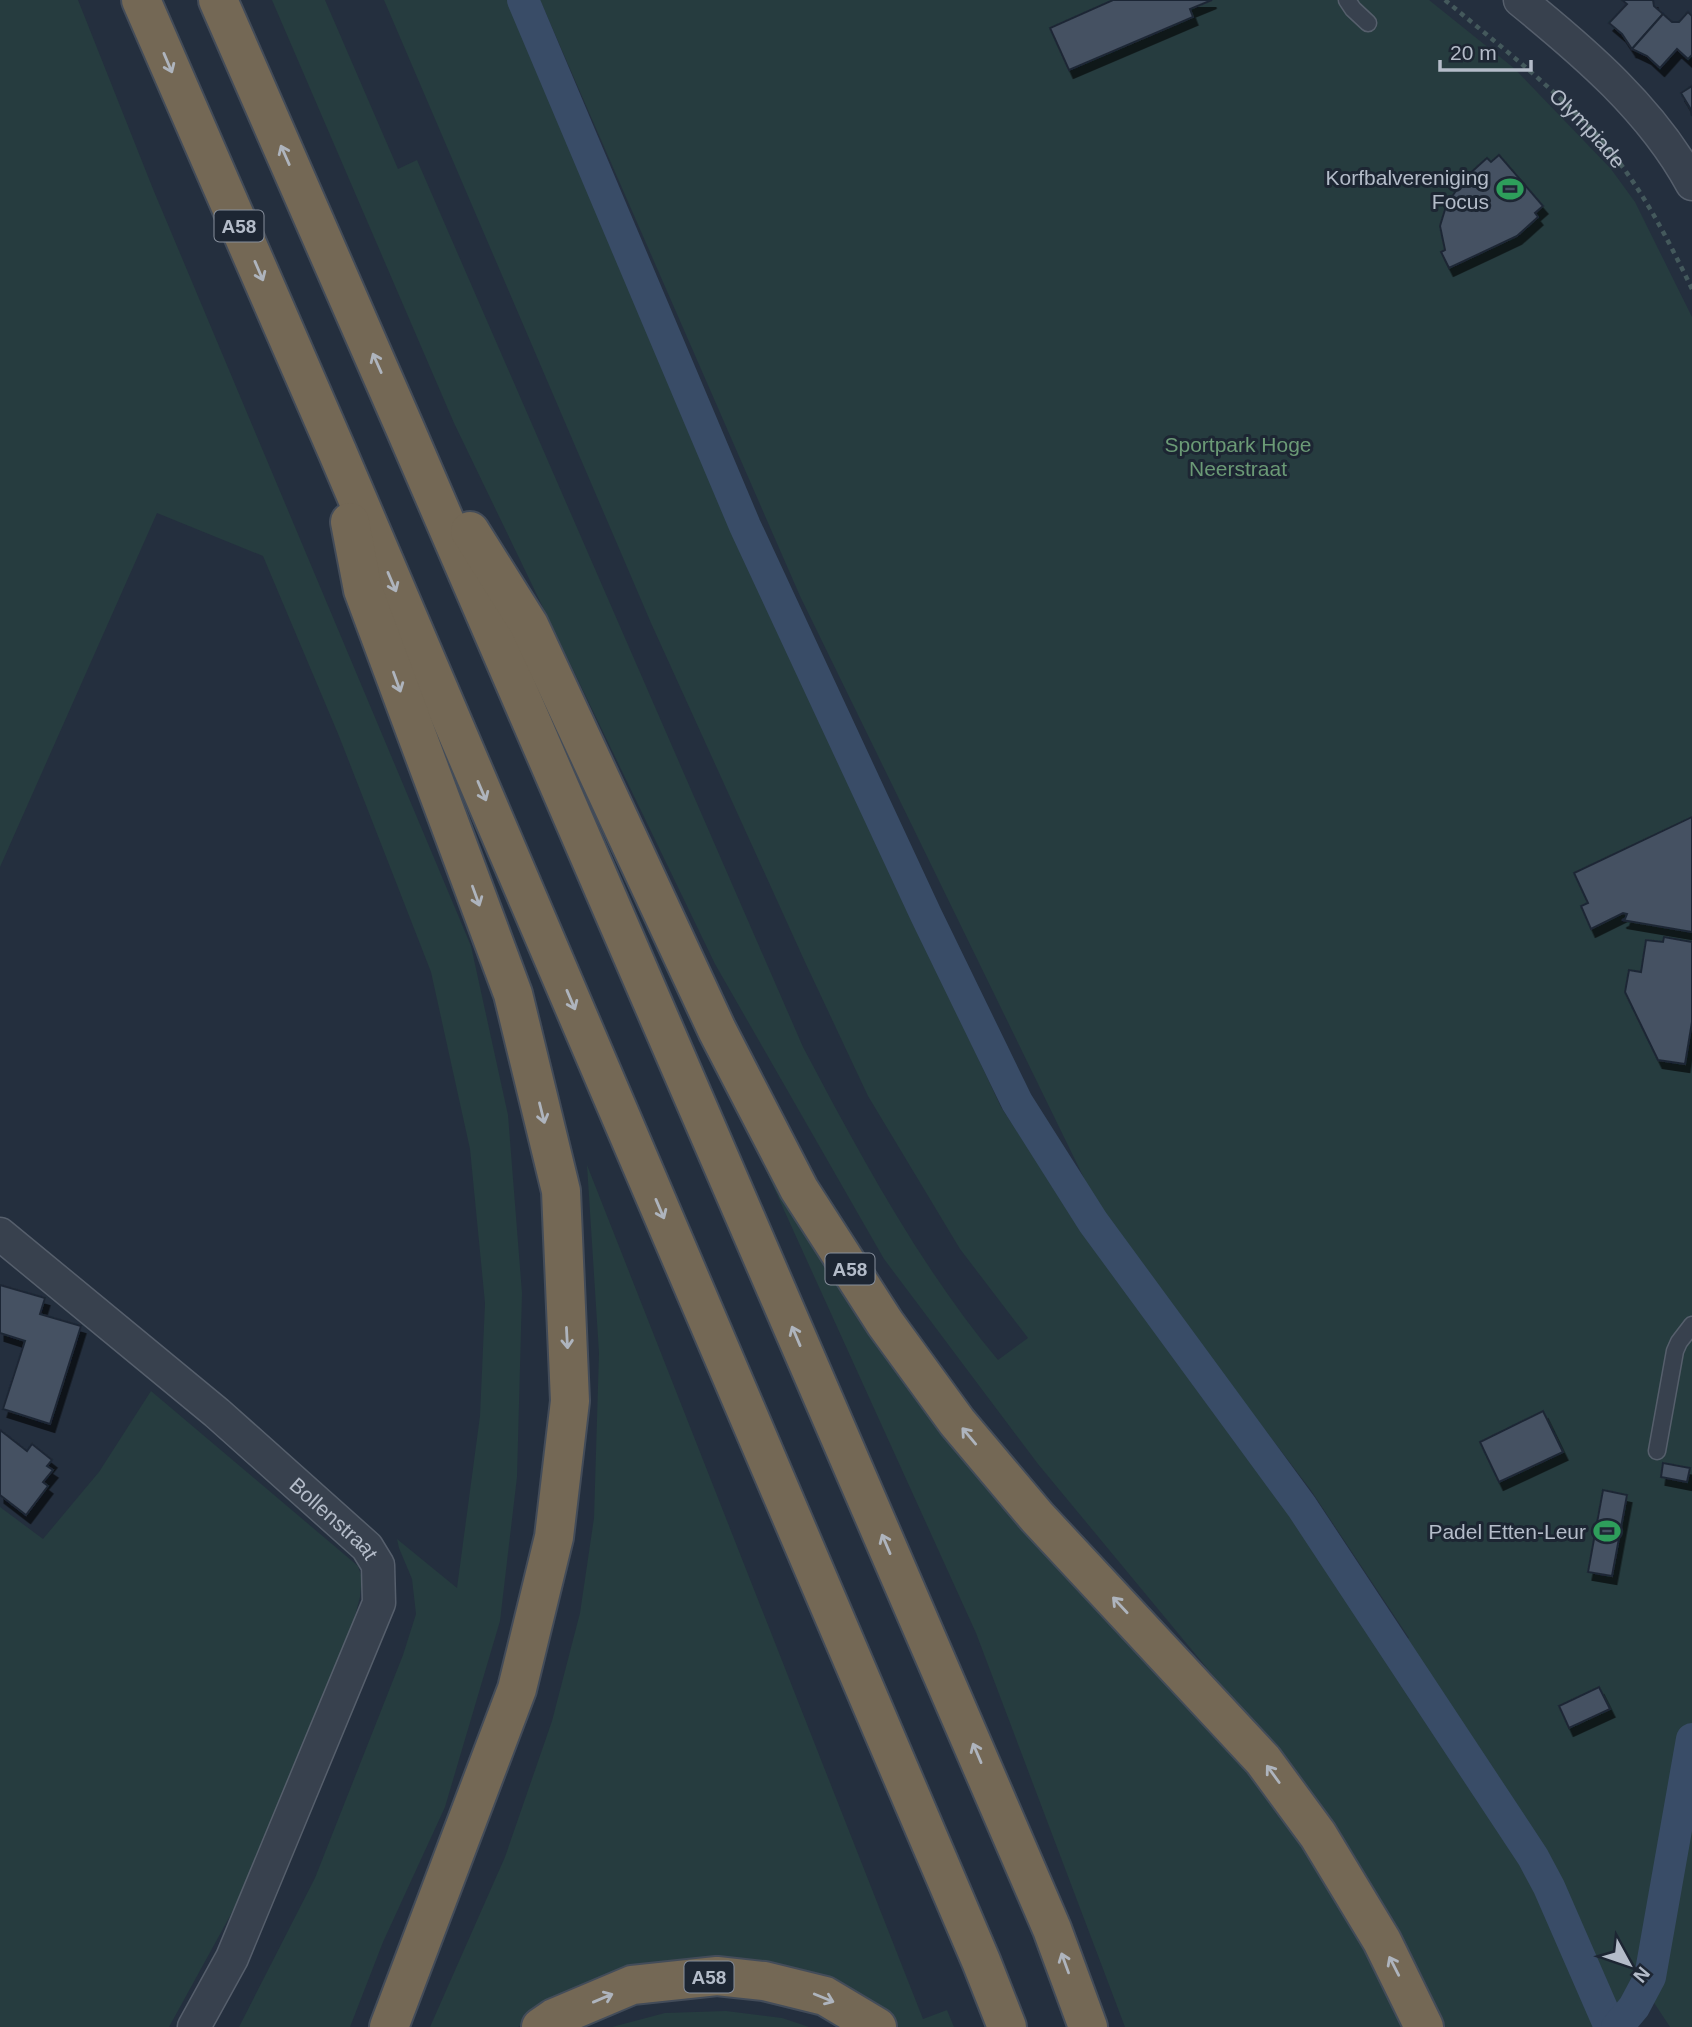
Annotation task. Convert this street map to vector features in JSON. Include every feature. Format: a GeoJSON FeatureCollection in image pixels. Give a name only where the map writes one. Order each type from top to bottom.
{"type":"FeatureCollection","features":[{"type":"Feature","properties":{"kind":"highway","name":"A58"},"geometry":{"type":"LineString","coordinates":[[141,0],[337,451],[1007,2027]]}},
{"type":"Feature","properties":{"kind":"highway","name":"A58"},"geometry":{"type":"LineString","coordinates":[[218,0],[1052,1929],[1088,2027]]}},
{"type":"Feature","properties":{"kind":"highway","name":"A58"},"geometry":{"type":"LineString","coordinates":[[404,426],[529,625],[718,1030],[799,1189],[856,1279],[957,1422],[1028,1506],[1263,1760],[1318,1835],[1382,1941],[1424,2027]]}},
{"type":"Feature","properties":{"kind":"highway","name":"A58"},"geometry":{"type":"LineString","coordinates":[[337,451],[363,590],[513,995],[561,1191],[570,1401],[555,1537],[517,1689],[389,2027]]}},
{"type":"Feature","properties":{"kind":"highway","name":"A58"},"geometry":{"type":"LineString","coordinates":[[541,2027],[554,2018],[632,1986],[717,1976],[764,1981],[825,1996],[877,2027]]}},
{"type":"Feature","properties":{"kind":"street"},"geometry":{"type":"LineString","coordinates":[[1520,0],[1608,76],[1652,124],[1692,184]]}},
{"type":"Feature","properties":{"kind":"street","name":"Bollenstraat"},"geometry":{"type":"LineString","coordinates":[[0,1234],[217,1413],[367,1547],[378,1565],[379,1603],[232,1958],[194,2027]]}},
{"type":"Feature","properties":{"kind":"lane"},"geometry":{"type":"LineString","coordinates":[[1347,0],[1368,23]]}},
{"type":"Feature","properties":{"kind":"lane"},"geometry":{"type":"LineString","coordinates":[[1657,1451],[1675,1351],[1692,1325]]}},
{"type":"Feature","properties":{"kind":"path","name":"Olympiade"},"geometry":{"type":"LineString","coordinates":[[1445,0],[1555,93],[1594,132],[1628,175],[1657,220],[1692,289]]}},
{"type":"Feature","properties":{"kind":"green space"},"geometry":{"type":"Polygon","coordinates":[[[0,0],[78,0],[153,189],[471,946],[508,1115],[522,1293],[517,1477],[500,1621],[445,1807],[383,1942],[350,2027],[239,2027],[315,1878],[403,1655],[416,1614],[412,1579],[397,1539],[457,1588],[480,1416],[485,1303],[470,1149],[431,972],[339,736],[263,556],[157,513],[0,867],[0,0]]]}},
{"type":"Feature","properties":{"kind":"green space"},"geometry":{"type":"Polygon","coordinates":[[[272,0],[325,0],[398,169],[417,160],[803,1047],[892,1208],[942,1287],[998,1360],[1028,1338],[960,1249],[868,1096],[651,623],[384,0],[509,0],[745,560],[1001,1107],[1088,1239],[1289,1514],[1540,1889],[1596,2027],[1444,2027],[1353,1853],[1278,1754],[1038,1464],[884,1259],[715,964],[454,423],[272,0]]]}},
{"type":"Feature","properties":{"kind":"green space","name":"Sportpark Hoge Neerstraat"},"geometry":{"type":"Polygon","coordinates":[[[540,0],[1429,0],[1515,69],[1611,169],[1635,202],[1692,317],[1692,2027],[1670,2027],[1639,1980],[1623,2005],[1611,2012],[1603,2007],[1553,1881],[1396,1644],[1409,1638],[1310,1489],[1103,1217],[800,596],[540,0]]]}},
{"type":"Feature","properties":{"kind":"green space"},"geometry":{"type":"Polygon","coordinates":[[[710,1047],[778,1167],[1286,1808],[1409,2027],[1125,2027],[976,1633],[710,1047]]]}},
{"type":"Feature","properties":{"kind":"green space"},"geometry":{"type":"Polygon","coordinates":[[[587,1165],[923,2019],[947,2010],[954,2027],[899,2027],[851,1996],[791,1977],[555,2005],[518,2027],[430,2027],[505,1857],[552,1721],[580,1613],[594,1518],[599,1353],[587,1165]]]}},
{"type":"Feature","properties":{"kind":"green space"},"geometry":{"type":"Polygon","coordinates":[[[151,1391],[358,1566],[362,1578],[360,1597],[348,1642],[253,1874],[169,2027],[0,2027],[0,1507],[43,1539],[99,1472],[151,1391]]]}},
{"type":"Feature","properties":{"kind":"green space"},"geometry":{"type":"Polygon","coordinates":[[[726,2011],[782,2018],[809,2027],[612,2027],[665,2013],[726,2011]]]}},
{"type":"Feature","properties":{"kind":"building"},"geometry":{"type":"Polygon","coordinates":[[[1113,0],[1212,0],[1190,9],[1193,17],[1069,70],[1050,28],[1113,0]]]}},
{"type":"Feature","properties":{"kind":"building"},"geometry":{"type":"Polygon","coordinates":[[[1622,0],[1653,0],[1654,6],[1663,14],[1632,49],[1622,34],[1609,23],[1627,4],[1622,0]]]}},
{"type":"Feature","properties":{"kind":"building"},"geometry":{"type":"Polygon","coordinates":[[[1688,12],[1692,16],[1692,55],[1688,59],[1677,49],[1660,68],[1647,56],[1632,49],[1663,14],[1672,22],[1679,22],[1688,12]]]}},
{"type":"Feature","properties":{"kind":"building"},"geometry":{"type":"Polygon","coordinates":[[[1692,86],[1692,116],[1681,93],[1692,86]]]}},
{"type":"Feature","properties":{"kind":"building"},"geometry":{"type":"Polygon","coordinates":[[[1499,155],[1543,206],[1535,213],[1538,217],[1517,236],[1449,268],[1441,252],[1445,250],[1440,226],[1447,203],[1456,191],[1469,181],[1466,177],[1487,158],[1491,162],[1499,155]]]}},
{"type":"Feature","properties":{"kind":"building"},"geometry":{"type":"Polygon","coordinates":[[[1692,817],[1692,932],[1622,920],[1627,914],[1623,913],[1591,929],[1581,906],[1588,903],[1574,873],[1692,817]]]}},
{"type":"Feature","properties":{"kind":"building"},"geometry":{"type":"Polygon","coordinates":[[[1664,937],[1692,942],[1692,1022],[1685,1064],[1658,1060],[1625,992],[1629,970],[1641,972],[1646,940],[1663,942],[1664,937]]]}},
{"type":"Feature","properties":{"kind":"building"},"geometry":{"type":"Polygon","coordinates":[[[0,1285],[45,1298],[40,1314],[81,1326],[50,1424],[3,1409],[25,1341],[0,1333],[0,1285]]]}},
{"type":"Feature","properties":{"kind":"building"},"geometry":{"type":"Polygon","coordinates":[[[1543,1411],[1563,1452],[1499,1482],[1480,1442],[1543,1411]]]}},
{"type":"Feature","properties":{"kind":"building"},"geometry":{"type":"Polygon","coordinates":[[[0,1430],[27,1451],[32,1444],[52,1460],[47,1466],[53,1470],[43,1482],[48,1486],[26,1515],[0,1495],[0,1430]]]}},
{"type":"Feature","properties":{"kind":"building"},"geometry":{"type":"Polygon","coordinates":[[[1663,1463],[1690,1468],[1687,1482],[1661,1477],[1663,1463]]]}},
{"type":"Feature","properties":{"kind":"building"},"geometry":{"type":"Polygon","coordinates":[[[1603,1490],[1627,1495],[1612,1576],[1588,1572],[1603,1490]]]}},
{"type":"Feature","properties":{"kind":"building"},"geometry":{"type":"Polygon","coordinates":[[[1599,1687],[1610,1709],[1569,1728],[1559,1706],[1599,1687]]]}},
{"type":"Feature","properties":{"kind":"waterway"},"geometry":{"type":"LineString","coordinates":[[523,0],[745,526],[926,915],[1017,1102],[1093,1222],[1302,1507],[1533,1857],[1549,1887],[1610,2027]]}},
{"type":"Feature","properties":{"kind":"waterway"},"geometry":{"type":"LineString","coordinates":[[1617,2027],[1634,2007],[1650,1977],[1692,1739]]}},
{"type":"Feature","properties":{"kind":"place","name":"Korfbalvereniging Focus"},"geometry":{"type":"Point","coordinates":[1510,189]}},
{"type":"Feature","properties":{"kind":"place","name":"Padel Etten-Leur"},"geometry":{"type":"Point","coordinates":[1607,1531]}}]}
